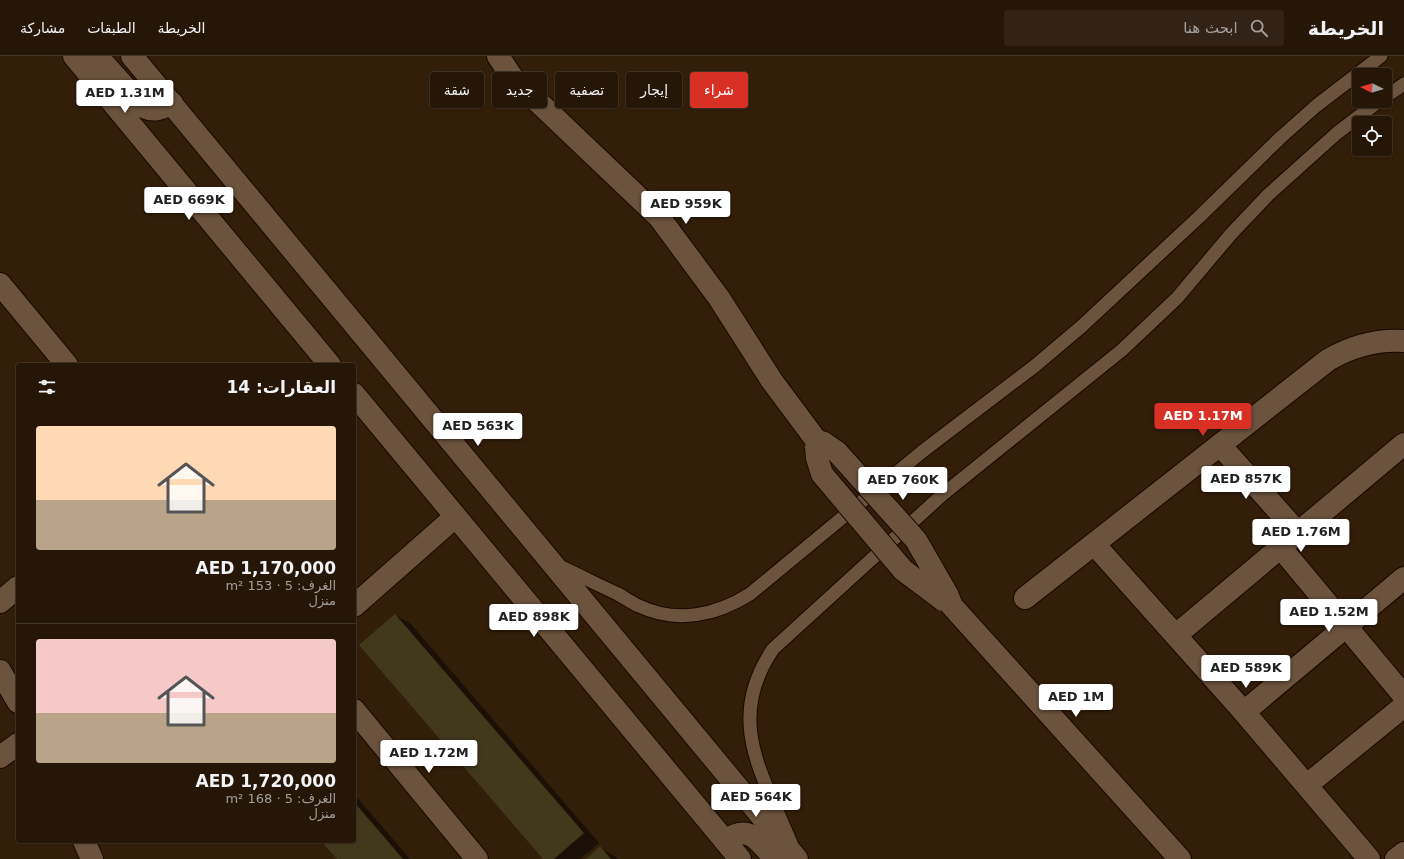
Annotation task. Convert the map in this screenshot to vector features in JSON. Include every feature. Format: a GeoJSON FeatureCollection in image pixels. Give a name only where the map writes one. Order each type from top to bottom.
{"type":"FeatureCollection","features":[{"type":"Feature","properties":{"kind":"street"},"geometry":{"type":"LineString","coordinates":[[74,56],[328,363]]}},
{"type":"Feature","properties":{"kind":"street"},"geometry":{"type":"LineString","coordinates":[[97,56],[143,107],[149,110],[156,110],[172,103]]}},
{"type":"Feature","properties":{"kind":"street"},"geometry":{"type":"LineString","coordinates":[[132,56],[797,859]]}},
{"type":"Feature","properties":{"kind":"street"},"geometry":{"type":"LineString","coordinates":[[498,56],[512,77],[659,218],[719,298],[772,381],[819,443],[837,452],[916,540],[947,600]]}},
{"type":"Feature","properties":{"kind":"street"},"geometry":{"type":"LineString","coordinates":[[0,284],[65,363]]}},
{"type":"Feature","properties":{"kind":"street"},"geometry":{"type":"LineString","coordinates":[[1026,598],[1328,360],[1343,351],[1375,342],[1404,341]]}},
{"type":"Feature","properties":{"kind":"street"},"geometry":{"type":"LineString","coordinates":[[356,396],[740,859]]}},
{"type":"Feature","properties":{"kind":"street"},"geometry":{"type":"LineString","coordinates":[[819,443],[817,458],[822,474],[903,570],[947,600],[1180,859]]}},
{"type":"Feature","properties":{"kind":"street"},"geometry":{"type":"LineString","coordinates":[[1176,635],[1404,444]]}},
{"type":"Feature","properties":{"kind":"street"},"geometry":{"type":"LineString","coordinates":[[1220,445],[1298,533]]}},
{"type":"Feature","properties":{"kind":"street"},"geometry":{"type":"LineString","coordinates":[[356,604],[455,517]]}},
{"type":"Feature","properties":{"kind":"street"},"geometry":{"type":"LineString","coordinates":[[1094,544],[1244,712],[1369,859]]}},
{"type":"Feature","properties":{"kind":"street"},"geometry":{"type":"LineString","coordinates":[[1281,548],[1404,696]]}},
{"type":"Feature","properties":{"kind":"street"},"geometry":{"type":"LineString","coordinates":[[1244,712],[1404,578]]}},
{"type":"Feature","properties":{"kind":"street"},"geometry":{"type":"LineString","coordinates":[[0,602],[16,589]]}},
{"type":"Feature","properties":{"kind":"street"},"geometry":{"type":"LineString","coordinates":[[0,671],[16,699]]}},
{"type":"Feature","properties":{"kind":"street"},"geometry":{"type":"LineString","coordinates":[[1307,785],[1404,706]]}},
{"type":"Feature","properties":{"kind":"street"},"geometry":{"type":"LineString","coordinates":[[356,712],[477,859]]}},
{"type":"Feature","properties":{"kind":"street"},"geometry":{"type":"LineString","coordinates":[[0,757],[16,745]]}},
{"type":"Feature","properties":{"kind":"street"},"geometry":{"type":"LineString","coordinates":[[725,841],[734,834],[746,833],[757,839],[774,859]]}},
{"type":"Feature","properties":{"kind":"street"},"geometry":{"type":"LineString","coordinates":[[85,843],[92,859]]}},
{"type":"Feature","properties":{"kind":"street"},"geometry":{"type":"LineString","coordinates":[[1396,859],[1404,853]]}},
{"type":"Feature","properties":{"kind":"lane"},"geometry":{"type":"LineString","coordinates":[[550,561],[640,607],[658,613],[677,616],[697,615],[716,612],[734,604],[750,594],[923,451],[981,408],[1064,341],[1154,259],[1280,138],[1316,106],[1381,56]]}},
{"type":"Feature","properties":{"kind":"lane"},"geometry":{"type":"LineString","coordinates":[[1392,92],[1404,84]]}},
{"type":"Feature","properties":{"kind":"lane"},"geometry":{"type":"LineString","coordinates":[[797,859],[757,760],[749,730],[750,699],[755,681],[763,664],[773,649],[942,495],[1122,350],[1176,298],[1231,234],[1268,195],[1325,143],[1370,108]]}},
{"type":"Feature","properties":{"kind":"building"},"geometry":{"type":"Polygon","coordinates":[[[395,614],[584,833],[554,859],[543,859],[359,645],[395,614]]]}},
{"type":"Feature","properties":{"kind":"building"},"geometry":{"type":"Polygon","coordinates":[[[356,804],[403,859],[337,859],[323,843],[356,843],[356,804]]]}},
{"type":"Feature","properties":{"kind":"building"},"geometry":{"type":"Polygon","coordinates":[[[600,846],[611,859],[586,859],[600,846]]]}}]}
